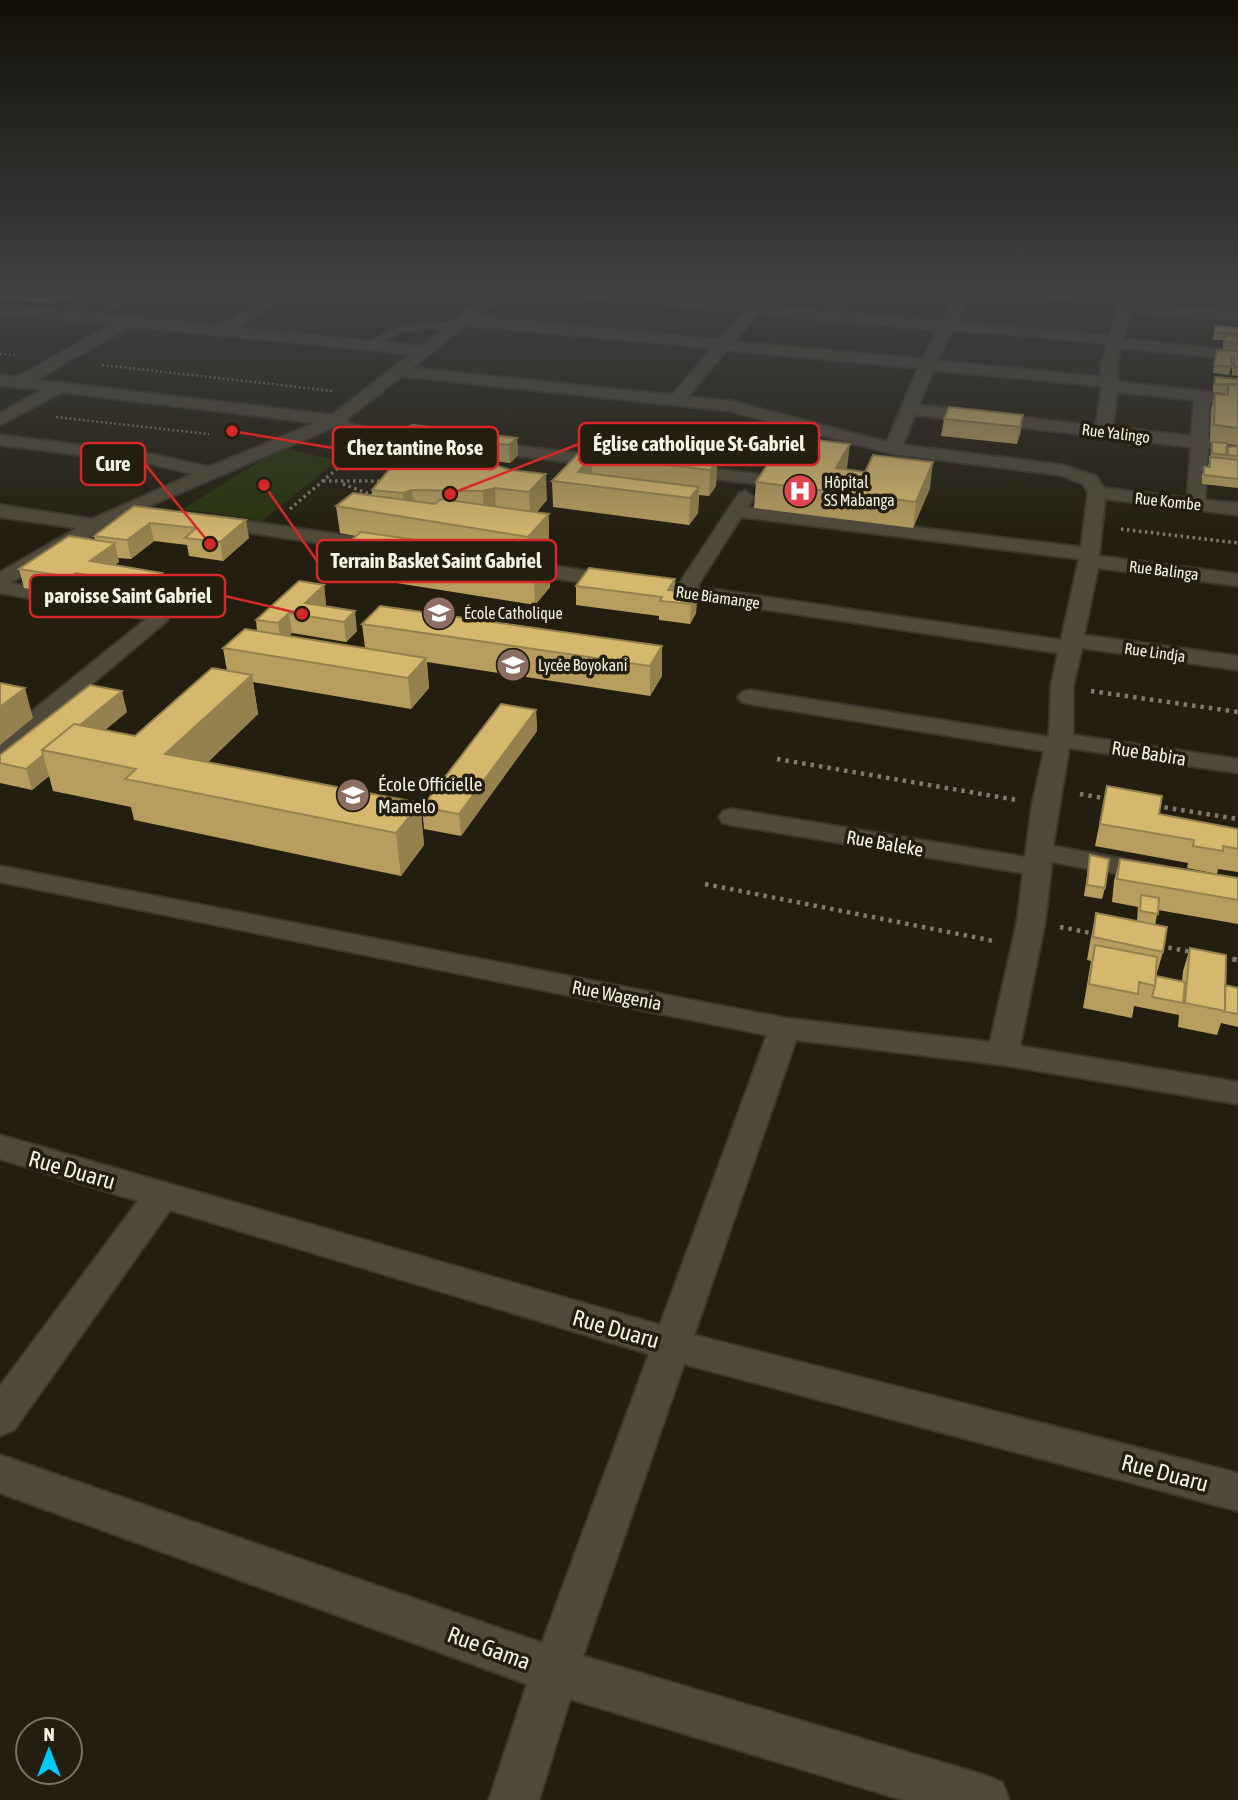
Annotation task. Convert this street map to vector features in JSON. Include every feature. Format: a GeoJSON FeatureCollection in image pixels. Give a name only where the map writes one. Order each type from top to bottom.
{"type":"FeatureCollection","features":[{"type":"Feature","properties":{"kind":"street"},"geometry":{"type":"LineString","coordinates":[[20,382],[35,374]]}},
{"type":"Feature","properties":{"kind":"street"},"geometry":{"type":"LineString","coordinates":[[0,580],[117,513],[335,420],[397,374]]}},
{"type":"Feature","properties":{"kind":"street"},"geometry":{"type":"LineString","coordinates":[[429,374],[751,410],[893,449],[1063,470],[1090,480],[1097,493],[1089,557],[1062,687],[1059,743],[1047,797],[1028,934],[1003,1054]]}},
{"type":"Feature","properties":{"kind":"street"},"geometry":{"type":"LineString","coordinates":[[676,400],[697,374]]}},
{"type":"Feature","properties":{"kind":"street"},"geometry":{"type":"LineString","coordinates":[[893,449],[924,374]]}},
{"type":"Feature","properties":{"kind":"street"},"geometry":{"type":"LineString","coordinates":[[1021,374],[1238,400]]}},
{"type":"Feature","properties":{"kind":"street"},"geometry":{"type":"LineString","coordinates":[[1104,431],[1109,374]]}},
{"type":"Feature","properties":{"kind":"street"},"geometry":{"type":"LineString","coordinates":[[0,380],[335,420],[349,429],[377,435],[635,465]]}},
{"type":"Feature","properties":{"kind":"street"},"geometry":{"type":"LineString","coordinates":[[0,420],[59,387]]}},
{"type":"Feature","properties":{"kind":"street"},"geometry":{"type":"LineString","coordinates":[[1196,504],[1202,396]]}},
{"type":"Feature","properties":{"kind":"street","name":"Rue Yalingo"},"geometry":{"type":"LineString","coordinates":[[910,409],[1238,447]]}},
{"type":"Feature","properties":{"kind":"street"},"geometry":{"type":"LineString","coordinates":[[787,442],[803,423]]}},
{"type":"Feature","properties":{"kind":"street"},"geometry":{"type":"LineString","coordinates":[[0,440],[152,460],[210,473]]}},
{"type":"Feature","properties":{"kind":"street"},"geometry":{"type":"LineString","coordinates":[[684,592],[735,511],[772,460]]}},
{"type":"Feature","properties":{"kind":"street"},"geometry":{"type":"LineString","coordinates":[[662,468],[757,479]]}},
{"type":"Feature","properties":{"kind":"street","name":"Rue Kombe"},"geometry":{"type":"LineString","coordinates":[[1097,493],[1238,509]]}},
{"type":"Feature","properties":{"kind":"street"},"geometry":{"type":"LineString","coordinates":[[0,511],[93,525]]}},
{"type":"Feature","properties":{"kind":"street","name":"Rue Balinga"},"geometry":{"type":"LineString","coordinates":[[735,511],[1089,557],[1238,580]]}},
{"type":"Feature","properties":{"kind":"street"},"geometry":{"type":"LineString","coordinates":[[117,513],[267,529],[412,551]]}},
{"type":"Feature","properties":{"kind":"street","name":"Rue Biamange"},"geometry":{"type":"LineString","coordinates":[[491,563],[1071,644]]}},
{"type":"Feature","properties":{"kind":"street"},"geometry":{"type":"LineString","coordinates":[[0,587],[157,616],[151,627],[0,748]]}},
{"type":"Feature","properties":{"kind":"street","name":"Rue Lindja"},"geometry":{"type":"LineString","coordinates":[[1071,644],[1238,663]]}},
{"type":"Feature","properties":{"kind":"street","name":"Rue Babira"},"geometry":{"type":"LineString","coordinates":[[750,697],[1059,743],[1238,766]]}},
{"type":"Feature","properties":{"kind":"street"},"geometry":{"type":"LineString","coordinates":[[11,707],[44,713]]}},
{"type":"Feature","properties":{"kind":"street","name":"Rue Baleke"},"geometry":{"type":"LineString","coordinates":[[732,817],[1184,877]]}},
{"type":"Feature","properties":{"kind":"street","name":"Rue Wagenia"},"geometry":{"type":"LineString","coordinates":[[2,877],[785,1028],[1003,1054],[1238,1093]]}},
{"type":"Feature","properties":{"kind":"street"},"geometry":{"type":"LineString","coordinates":[[514,1800],[555,1671],[785,1028]]}},
{"type":"Feature","properties":{"kind":"street","name":"Rue Duaru"},"geometry":{"type":"LineString","coordinates":[[0,1147],[673,1345],[1238,1492]]}},
{"type":"Feature","properties":{"kind":"street"},"geometry":{"type":"LineString","coordinates":[[0,1418],[161,1196]]}},
{"type":"Feature","properties":{"kind":"street","name":"Rue Gama"},"geometry":{"type":"LineString","coordinates":[[0,1474],[555,1671],[985,1800]]}},
{"type":"Feature","properties":{"kind":"path"},"geometry":{"type":"LineString","coordinates":[[184,374],[370,395]]}},
{"type":"Feature","properties":{"kind":"path"},"geometry":{"type":"LineString","coordinates":[[16,412],[209,434]]}},
{"type":"Feature","properties":{"kind":"path"},"geometry":{"type":"LineString","coordinates":[[267,529],[377,435]]}},
{"type":"Feature","properties":{"kind":"path"},"geometry":{"type":"LineString","coordinates":[[323,481],[388,481]]}},
{"type":"Feature","properties":{"kind":"path"},"geometry":{"type":"LineString","coordinates":[[339,482],[379,498]]}},
{"type":"Feature","properties":{"kind":"path"},"geometry":{"type":"LineString","coordinates":[[1093,526],[1238,543]]}},
{"type":"Feature","properties":{"kind":"path"},"geometry":{"type":"LineString","coordinates":[[1062,687],[1238,712]]}},
{"type":"Feature","properties":{"kind":"path"},"geometry":{"type":"LineString","coordinates":[[776,759],[1047,797],[1117,800]]}},
{"type":"Feature","properties":{"kind":"path"},"geometry":{"type":"LineString","coordinates":[[1144,804],[1238,819]]}},
{"type":"Feature","properties":{"kind":"path"},"geometry":{"type":"LineString","coordinates":[[705,884],[1028,934],[1108,936]]}},
{"type":"Feature","properties":{"kind":"path"},"geometry":{"type":"LineString","coordinates":[[1147,944],[1199,953]]}},
{"type":"Feature","properties":{"kind":"path"},"geometry":{"type":"LineString","coordinates":[[1212,956],[1238,960]]}},
{"type":"Feature","properties":{"kind":"green space"},"geometry":{"type":"Polygon","coordinates":[[[282,447],[337,461],[262,521],[183,509],[282,447]]]}},
{"type":"Feature","properties":{"kind":"building"},"geometry":{"type":"Polygon","coordinates":[[[1215,377],[1238,379],[1238,385],[1215,384],[1215,377]]]}},
{"type":"Feature","properties":{"kind":"building"},"geometry":{"type":"Polygon","coordinates":[[[1228,384],[1238,385],[1238,428],[1214,425],[1215,394],[1228,395],[1228,384]]]}},
{"type":"Feature","properties":{"kind":"building"},"geometry":{"type":"Polygon","coordinates":[[[949,407],[1023,415],[1020,427],[944,419],[949,407]]]}},
{"type":"Feature","properties":{"kind":"building"},"geometry":{"type":"Polygon","coordinates":[[[413,425],[517,438],[509,445],[449,438],[440,446],[425,444],[418,449],[377,444],[394,431],[413,425]]]}},
{"type":"Feature","properties":{"kind":"building"},"geometry":{"type":"Polygon","coordinates":[[[789,431],[820,435],[817,440],[850,444],[836,468],[865,472],[873,455],[933,462],[916,502],[756,482],[789,431]]]}},
{"type":"Feature","properties":{"kind":"building"},"geometry":{"type":"Polygon","coordinates":[[[1212,442],[1227,443],[1226,455],[1212,453],[1212,442]]]}},
{"type":"Feature","properties":{"kind":"building"},"geometry":{"type":"Polygon","coordinates":[[[425,444],[456,449],[453,452],[511,470],[546,474],[529,492],[495,488],[483,491],[412,490],[403,493],[372,490],[392,466],[425,444]]]}},
{"type":"Feature","properties":{"kind":"building"},"geometry":{"type":"Polygon","coordinates":[[[586,445],[717,461],[710,470],[592,456],[578,472],[699,487],[690,498],[552,481],[586,445]]]}},
{"type":"Feature","properties":{"kind":"building"},"geometry":{"type":"Polygon","coordinates":[[[1238,446],[1238,456],[1228,455],[1228,447],[1238,446]]]}},
{"type":"Feature","properties":{"kind":"building"},"geometry":{"type":"Polygon","coordinates":[[[1210,457],[1238,460],[1238,479],[1204,475],[1204,467],[1210,467],[1210,457]]]}},
{"type":"Feature","properties":{"kind":"building"},"geometry":{"type":"Polygon","coordinates":[[[353,493],[435,504],[441,499],[549,514],[528,537],[336,506],[353,493]]]}},
{"type":"Feature","properties":{"kind":"building"},"geometry":{"type":"Polygon","coordinates":[[[134,506],[246,520],[220,542],[185,538],[196,528],[150,523],[127,540],[94,536],[134,506]]]}},
{"type":"Feature","properties":{"kind":"building"},"geometry":{"type":"Polygon","coordinates":[[[361,532],[549,559],[534,576],[342,548],[361,532]]]}},
{"type":"Feature","properties":{"kind":"building"},"geometry":{"type":"Polygon","coordinates":[[[69,536],[115,543],[90,561],[162,573],[145,585],[76,573],[70,577],[19,569],[69,536]]]}},
{"type":"Feature","properties":{"kind":"building"},"geometry":{"type":"Polygon","coordinates":[[[589,568],[675,579],[668,590],[697,594],[691,604],[660,601],[662,597],[576,586],[589,568]]]}},
{"type":"Feature","properties":{"kind":"building"},"geometry":{"type":"Polygon","coordinates":[[[299,581],[324,585],[305,603],[355,611],[344,622],[289,613],[278,623],[256,620],[299,581]]]}},
{"type":"Feature","properties":{"kind":"building"},"geometry":{"type":"Polygon","coordinates":[[[380,606],[662,646],[650,666],[362,624],[380,606]]]}},
{"type":"Feature","properties":{"kind":"building"},"geometry":{"type":"Polygon","coordinates":[[[245,629],[426,658],[408,678],[223,648],[245,629]]]}},
{"type":"Feature","properties":{"kind":"building"},"geometry":{"type":"Polygon","coordinates":[[[212,668],[252,675],[165,754],[420,803],[396,833],[125,779],[136,769],[42,750],[74,724],[135,736],[212,668]]]}},
{"type":"Feature","properties":{"kind":"building"},"geometry":{"type":"Polygon","coordinates":[[[0,683],[25,688],[0,707],[0,683]]]}},
{"type":"Feature","properties":{"kind":"building"},"geometry":{"type":"Polygon","coordinates":[[[90,685],[122,691],[80,725],[74,724],[42,750],[43,755],[26,769],[0,763],[0,755],[90,685]]]}},
{"type":"Feature","properties":{"kind":"building"},"geometry":{"type":"Polygon","coordinates":[[[501,704],[536,710],[459,814],[422,807],[501,704]]]}},
{"type":"Feature","properties":{"kind":"building"},"geometry":{"type":"Polygon","coordinates":[[[1107,786],[1162,796],[1159,814],[1238,829],[1238,849],[1223,846],[1223,851],[1193,846],[1194,840],[1100,824],[1107,786]]]}},
{"type":"Feature","properties":{"kind":"building"},"geometry":{"type":"Polygon","coordinates":[[[1090,855],[1109,859],[1105,888],[1087,885],[1090,855]]]}},
{"type":"Feature","properties":{"kind":"building"},"geometry":{"type":"Polygon","coordinates":[[[1120,859],[1238,878],[1238,900],[1117,879],[1120,859]]]}},
{"type":"Feature","properties":{"kind":"building"},"geometry":{"type":"Polygon","coordinates":[[[1141,895],[1159,898],[1158,914],[1140,911],[1141,895]]]}},
{"type":"Feature","properties":{"kind":"building"},"geometry":{"type":"Polygon","coordinates":[[[1096,913],[1167,927],[1163,952],[1093,937],[1096,913]]]}},
{"type":"Feature","properties":{"kind":"building"},"geometry":{"type":"Polygon","coordinates":[[[1095,945],[1157,957],[1155,986],[1139,982],[1138,994],[1089,984],[1095,945]]]}},
{"type":"Feature","properties":{"kind":"building"},"geometry":{"type":"Polygon","coordinates":[[[1190,948],[1226,955],[1225,1011],[1185,1003],[1190,948]]]}},
{"type":"Feature","properties":{"kind":"building"},"geometry":{"type":"Polygon","coordinates":[[[1156,976],[1185,982],[1183,1003],[1152,997],[1156,976]]]}},
{"type":"Feature","properties":{"kind":"building"},"geometry":{"type":"Polygon","coordinates":[[[1225,985],[1238,988],[1238,1014],[1221,1011],[1225,1011],[1225,985]]]}},
{"type":"Feature","properties":{"kind":"place","name":"Chez tantine Rose"},"geometry":{"type":"Point","coordinates":[232,431]}},
{"type":"Feature","properties":{"kind":"place","name":"Terrain Basket Saint Gabriel"},"geometry":{"type":"Point","coordinates":[264,485]}},
{"type":"Feature","properties":{"kind":"place","name":"Hôpital SS Mabanga"},"geometry":{"type":"Point","coordinates":[800,491]}},
{"type":"Feature","properties":{"kind":"place","name":"Église catholique St-Gabriel"},"geometry":{"type":"Point","coordinates":[450,494]}},
{"type":"Feature","properties":{"kind":"place","name":"Cure"},"geometry":{"type":"Point","coordinates":[210,544]}},
{"type":"Feature","properties":{"kind":"place","name":"École Catholique"},"geometry":{"type":"Point","coordinates":[439,613]}},
{"type":"Feature","properties":{"kind":"place","name":"paroisse Saint Gabriel"},"geometry":{"type":"Point","coordinates":[302,614]}},
{"type":"Feature","properties":{"kind":"place","name":"Lycée Boyokani"},"geometry":{"type":"Point","coordinates":[513,665]}},
{"type":"Feature","properties":{"kind":"place","name":"École Officielle Mamelo"},"geometry":{"type":"Point","coordinates":[353,795]}}]}
